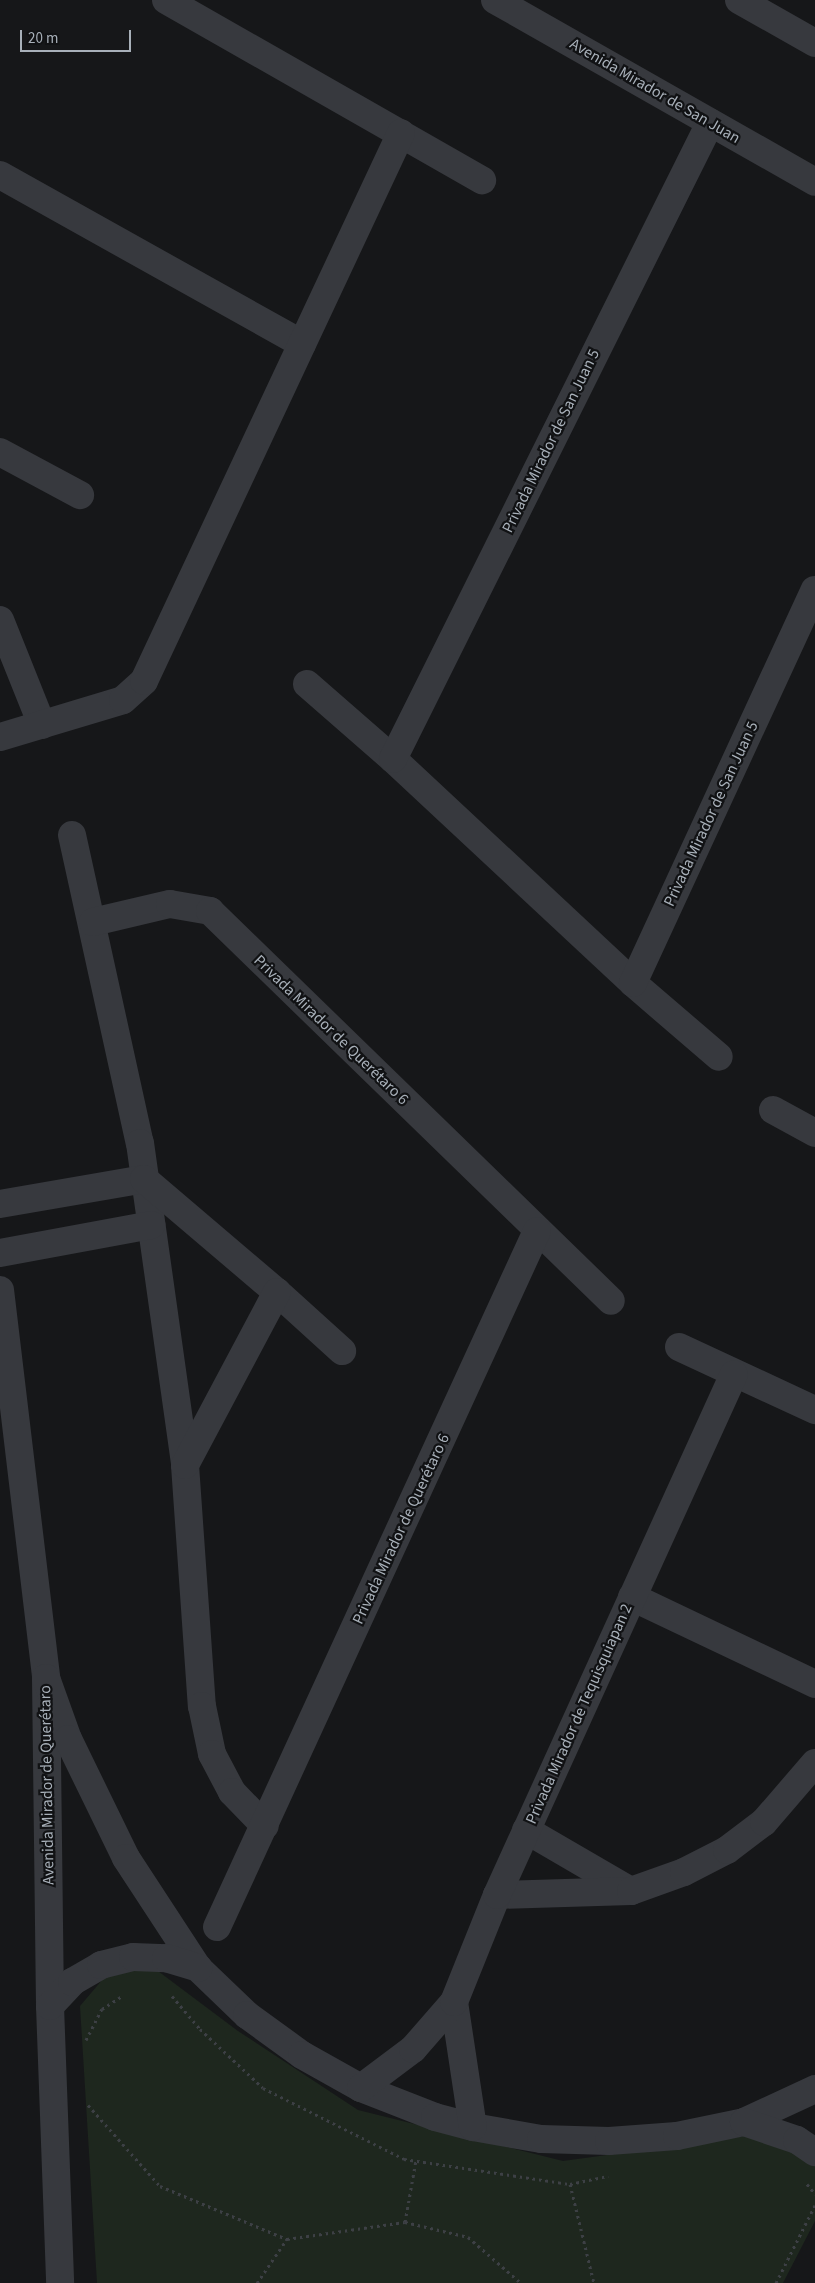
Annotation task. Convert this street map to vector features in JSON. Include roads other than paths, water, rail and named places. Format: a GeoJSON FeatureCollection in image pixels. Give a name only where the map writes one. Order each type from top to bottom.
{"type":"FeatureCollection","features":[{"type":"Feature","properties":{"kind":"street"},"geometry":{"type":"LineString","coordinates":[[166,0],[482,180]]}},
{"type":"Feature","properties":{"kind":"street","name":"Avenida Mirador de San Juan"},"geometry":{"type":"LineString","coordinates":[[495,0],[815,182]]}},
{"type":"Feature","properties":{"kind":"street"},"geometry":{"type":"LineString","coordinates":[[739,0],[815,43]]}},
{"type":"Feature","properties":{"kind":"street","name":"Privada Mirador de San Juan 5"},"geometry":{"type":"LineString","coordinates":[[393,759],[710,123]]}},
{"type":"Feature","properties":{"kind":"street"},"geometry":{"type":"LineString","coordinates":[[0,737],[123,700],[144,681],[401,133]]}},
{"type":"Feature","properties":{"kind":"street"},"geometry":{"type":"LineString","coordinates":[[0,175],[302,344]]}},
{"type":"Feature","properties":{"kind":"street"},"geometry":{"type":"LineString","coordinates":[[0,452],[80,495]]}},
{"type":"Feature","properties":{"kind":"street","name":"Privada Mirador de San Juan 5"},"geometry":{"type":"LineString","coordinates":[[633,983],[815,590]]}},
{"type":"Feature","properties":{"kind":"street"},"geometry":{"type":"LineString","coordinates":[[0,620],[42,725]]}},
{"type":"Feature","properties":{"kind":"street"},"geometry":{"type":"LineString","coordinates":[[307,684],[393,759],[633,983],[719,1057]]}},
{"type":"Feature","properties":{"kind":"street"},"geometry":{"type":"LineString","coordinates":[[72,835],[93,922],[140,1143],[185,1465],[202,1706],[212,1754],[232,1792],[265,1826]]}},
{"type":"Feature","properties":{"kind":"street","name":"Privada Mirador de Querétaro 6"},"geometry":{"type":"LineString","coordinates":[[93,922],[170,904],[210,911],[611,1301]]}},
{"type":"Feature","properties":{"kind":"street"},"geometry":{"type":"LineString","coordinates":[[773,1110],[815,1133]]}},
{"type":"Feature","properties":{"kind":"street"},"geometry":{"type":"LineString","coordinates":[[0,1204],[144,1178]]}},
{"type":"Feature","properties":{"kind":"street"},"geometry":{"type":"LineString","coordinates":[[144,1178],[277,1292],[342,1352]]}},
{"type":"Feature","properties":{"kind":"street"},"geometry":{"type":"LineString","coordinates":[[0,1253],[151,1225]]}},
{"type":"Feature","properties":{"kind":"street","name":"Privada Mirador de Querétaro 6"},"geometry":{"type":"LineString","coordinates":[[217,1927],[537,1231]]}},
{"type":"Feature","properties":{"kind":"street","name":"Avenida Mirador de Querétaro"},"geometry":{"type":"LineString","coordinates":[[0,1290],[46,1678],[50,2006],[60,2283]]}},
{"type":"Feature","properties":{"kind":"street"},"geometry":{"type":"LineString","coordinates":[[185,1465],[277,1292]]}},
{"type":"Feature","properties":{"kind":"street"},"geometry":{"type":"LineString","coordinates":[[678,1347],[815,1410]]}},
{"type":"Feature","properties":{"kind":"street","name":"Privada Mirador de Tequisquiapan 2"},"geometry":{"type":"LineString","coordinates":[[361,2088],[413,2049],[454,2002],[497,1894],[734,1374]]}},
{"type":"Feature","properties":{"kind":"street","name":"Privada Mirador de Tequisquiapan 2"},"geometry":{"type":"LineString","coordinates":[[632,1597],[815,1684]]}},
{"type":"Feature","properties":{"kind":"street"},"geometry":{"type":"LineString","coordinates":[[46,1678],[68,1739],[126,1858],[198,1968],[247,2015],[302,2055],[361,2088],[425,2114],[473,2127],[541,2139],[609,2142],[677,2136],[744,2122],[815,2089]]}},
{"type":"Feature","properties":{"kind":"street"},"geometry":{"type":"LineString","coordinates":[[497,1894],[631,1891],[684,1872],[726,1850],[764,1822],[815,1763]]}},
{"type":"Feature","properties":{"kind":"street","name":"Privada Mirador de Tequisquiapan 2"},"geometry":{"type":"LineString","coordinates":[[526,1830],[631,1891]]}},
{"type":"Feature","properties":{"kind":"street"},"geometry":{"type":"LineString","coordinates":[[50,2006],[72,1982],[101,1965],[133,1956],[166,1958],[198,1968]]}},
{"type":"Feature","properties":{"kind":"street"},"geometry":{"type":"LineString","coordinates":[[454,2002],[473,2127]]}},
{"type":"Feature","properties":{"kind":"street"},"geometry":{"type":"LineString","coordinates":[[744,2122],[797,2140],[815,2152]]}}]}
